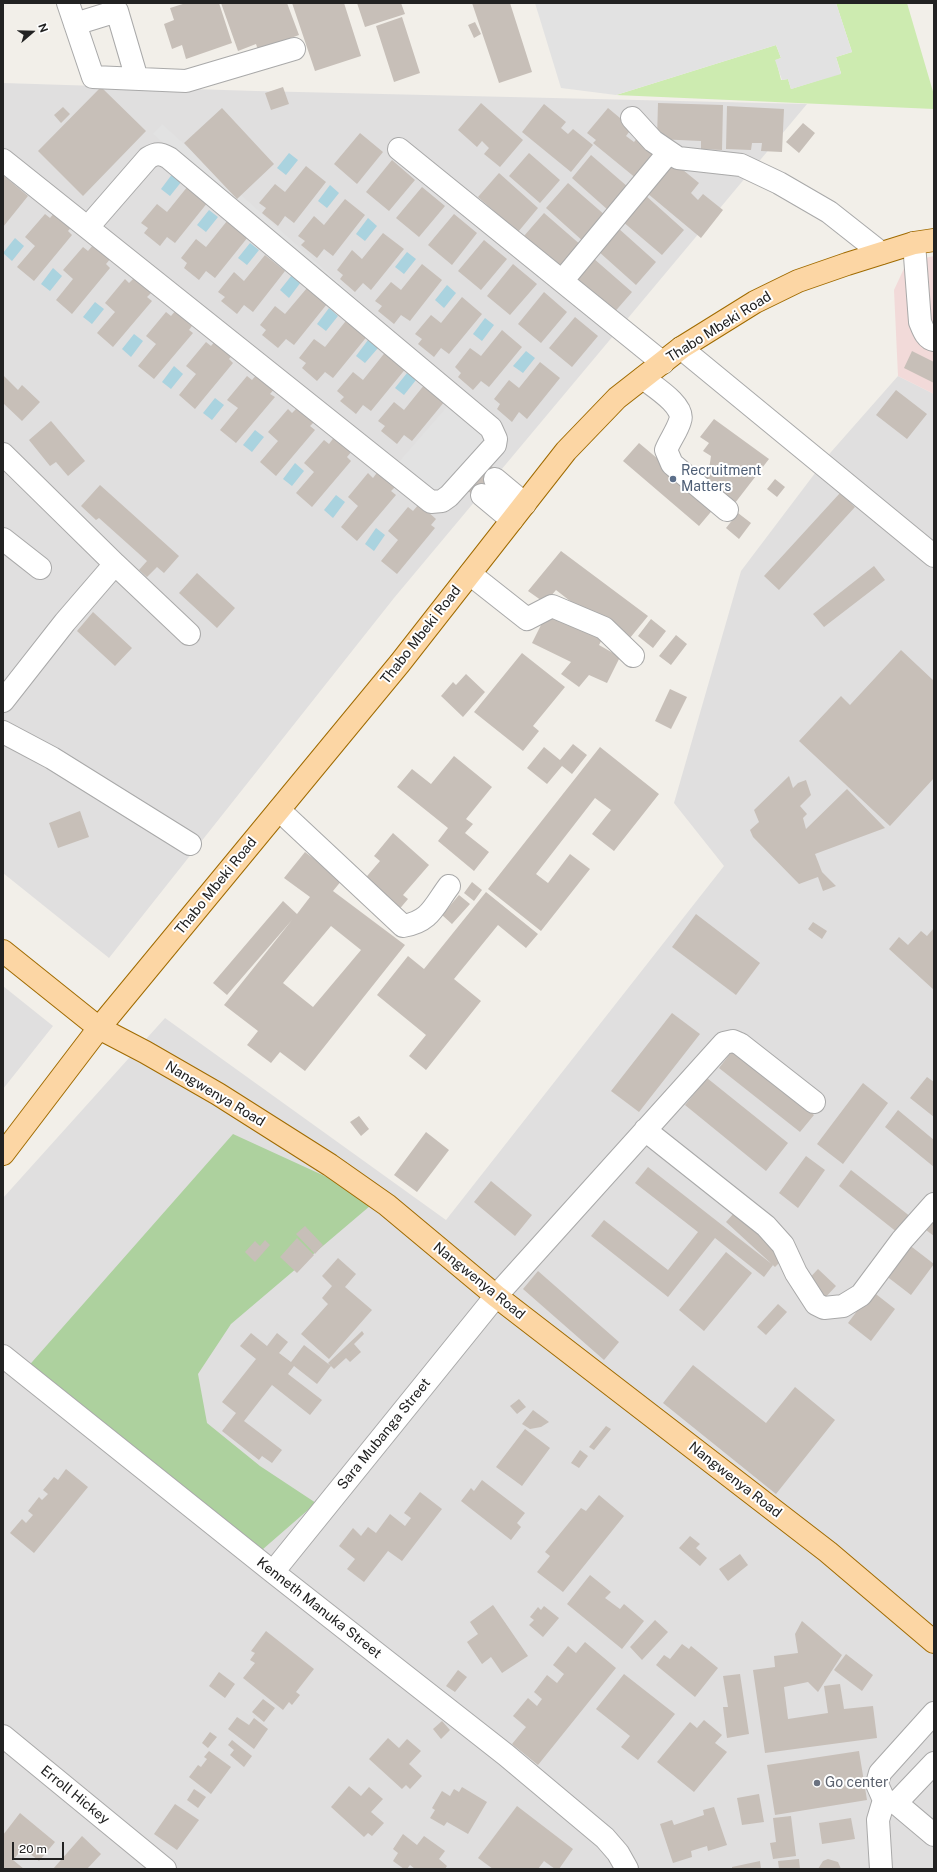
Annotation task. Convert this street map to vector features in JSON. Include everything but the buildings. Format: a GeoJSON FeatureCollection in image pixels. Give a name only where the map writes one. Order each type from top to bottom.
{"type":"FeatureCollection","features":[{"type":"Feature","properties":{"kind":"main road","name":"Thabo Mbeki Road"},"geometry":{"type":"LineString","coordinates":[[3,1154],[99,1028],[400,663],[566,451],[617,398],[681,348],[755,302],[798,281],[881,253],[924,242]]}},
{"type":"Feature","properties":{"kind":"main road","name":"Nangwenya Road"},"geometry":{"type":"LineString","coordinates":[[3,951],[99,1028],[145,1052],[218,1094],[330,1165],[387,1205],[496,1296],[828,1552],[934,1642]]}},
{"type":"Feature","properties":{"kind":"street"},"geometry":{"type":"LineString","coordinates":[[68,3],[93,77],[186,81],[294,49]]}},
{"type":"Feature","properties":{"kind":"street"},"geometry":{"type":"LineString","coordinates":[[75,24],[117,11],[138,79]]}},
{"type":"Feature","properties":{"kind":"street"},"geometry":{"type":"LineString","coordinates":[[632,118],[653,141],[678,158],[741,165],[779,183],[829,212],[881,253]]}},
{"type":"Feature","properties":{"kind":"street"},"geometry":{"type":"LineString","coordinates":[[399,149],[663,363]]}},
{"type":"Feature","properties":{"kind":"street"},"geometry":{"type":"LineString","coordinates":[[562,281],[670,152]]}},
{"type":"Feature","properties":{"kind":"street"},"geometry":{"type":"LineString","coordinates":[[3,160],[431,502],[442,501],[478,479],[495,444],[496,439],[491,428],[169,158],[162,154],[156,154],[148,158],[88,227]]}},
{"type":"Feature","properties":{"kind":"street"},"geometry":{"type":"LineString","coordinates":[[924,242],[920,322],[924,332],[931,340],[934,340]]}},
{"type":"Feature","properties":{"kind":"street"},"geometry":{"type":"LineString","coordinates":[[681,348],[934,556]]}},
{"type":"Feature","properties":{"kind":"street"},"geometry":{"type":"LineString","coordinates":[[643,378],[676,405],[681,414],[681,420],[666,450],[672,464],[727,510]]}},
{"type":"Feature","properties":{"kind":"street"},"geometry":{"type":"LineString","coordinates":[[3,454],[189,634]]}},
{"type":"Feature","properties":{"kind":"street"},"geometry":{"type":"LineString","coordinates":[[478,479],[518,512]]}},
{"type":"Feature","properties":{"kind":"street"},"geometry":{"type":"LineString","coordinates":[[3,539],[40,568]]}},
{"type":"Feature","properties":{"kind":"street"},"geometry":{"type":"LineString","coordinates":[[3,701],[65,622],[115,564]]}},
{"type":"Feature","properties":{"kind":"street"},"geometry":{"type":"LineString","coordinates":[[470,574],[527,619],[552,606],[604,628],[633,656]]}},
{"type":"Feature","properties":{"kind":"street"},"geometry":{"type":"LineString","coordinates":[[3,732],[52,758],[190,844]]}},
{"type":"Feature","properties":{"kind":"street"},"geometry":{"type":"LineString","coordinates":[[279,810],[403,926],[415,924],[425,919],[449,886]]}},
{"type":"Feature","properties":{"kind":"street","name":"Sara Mubanga Street"},"geometry":{"type":"LineString","coordinates":[[273,1572],[496,1296],[717,1049],[724,1043],[733,1041],[740,1044],[814,1102]]}},
{"type":"Feature","properties":{"kind":"street"},"geometry":{"type":"LineString","coordinates":[[645,1130],[766,1226],[783,1245],[796,1273],[816,1304],[824,1308],[843,1306],[861,1295],[902,1240],[934,1204]]}},
{"type":"Feature","properties":{"kind":"street","name":"Kenneth Manuka Street"},"geometry":{"type":"LineString","coordinates":[[3,1356],[273,1572],[506,1755],[605,1838],[618,1853],[627,1869]]}},
{"type":"Feature","properties":{"kind":"street"},"geometry":{"type":"LineString","coordinates":[[934,1713],[880,1773],[877,1784],[890,1801],[934,1835]]}},
{"type":"Feature","properties":{"kind":"street","name":"Erroll Hickey"},"geometry":{"type":"LineString","coordinates":[[3,1736],[165,1869]]}},
{"type":"Feature","properties":{"kind":"street"},"geometry":{"type":"LineString","coordinates":[[881,1869],[878,1820],[890,1801],[931,1771]]}},
{"type":"Feature","properties":{"kind":"shaded area"},"geometry":{"type":"Polygon","coordinates":[[[535,3],[836,3],[852,52],[836,57],[841,74],[791,89],[788,79],[782,80],[775,60],[781,58],[776,45],[616,95],[561,88],[535,3]]]}},
{"type":"Feature","properties":{"kind":"shaded area"},"geometry":{"type":"Polygon","coordinates":[[[3,83],[256,91],[807,104],[394,598],[109,958],[3,873],[3,83]]]}},
{"type":"Feature","properties":{"kind":"shaded area"},"geometry":{"type":"Polygon","coordinates":[[[162,124],[510,436],[445,509],[396,465],[451,402],[153,134],[162,124]]]}},
{"type":"Feature","properties":{"kind":"shaded area"},"geometry":{"type":"Polygon","coordinates":[[[934,256],[934,394],[898,376],[894,290],[907,262],[934,256]]]}},
{"type":"Feature","properties":{"kind":"shaded area"},"geometry":{"type":"Polygon","coordinates":[[[898,376],[934,394],[934,1869],[3,1869],[3,1198],[165,1018],[446,1220],[724,866],[674,803],[741,571],[831,452],[898,376]]]}},
{"type":"Feature","properties":{"kind":"shaded area"},"geometry":{"type":"Polygon","coordinates":[[[3,986],[53,1026],[3,1089],[3,986]]]}},
{"type":"Feature","properties":{"kind":"green space"},"geometry":{"type":"Polygon","coordinates":[[[836,3],[907,3],[934,95],[934,109],[616,95],[776,45],[781,58],[776,60],[781,80],[788,79],[791,89],[841,73],[836,57],[852,52],[836,3]]]}},
{"type":"Feature","properties":{"kind":"green space"},"geometry":{"type":"Polygon","coordinates":[[[233,1134],[377,1200],[231,1324],[198,1374],[207,1423],[260,1466],[316,1503],[255,1556],[25,1370],[233,1134]]]}},
{"type":"Feature","properties":{"kind":"water"},"geometry":{"type":"Polygon","coordinates":[[[289,153],[298,160],[286,175],[277,168],[289,153]]]}},
{"type":"Feature","properties":{"kind":"water"},"geometry":{"type":"Polygon","coordinates":[[[173,173],[182,181],[170,196],[161,189],[173,173]]]}},
{"type":"Feature","properties":{"kind":"water"},"geometry":{"type":"Polygon","coordinates":[[[330,185],[339,193],[327,208],[318,201],[330,185]]]}},
{"type":"Feature","properties":{"kind":"water"},"geometry":{"type":"Polygon","coordinates":[[[209,210],[218,217],[206,232],[197,225],[209,210]]]}},
{"type":"Feature","properties":{"kind":"water"},"geometry":{"type":"Polygon","coordinates":[[[368,218],[377,226],[365,241],[356,234],[368,218]]]}},
{"type":"Feature","properties":{"kind":"water"},"geometry":{"type":"Polygon","coordinates":[[[15,238],[24,246],[12,261],[3,253],[15,238]]]}},
{"type":"Feature","properties":{"kind":"water"},"geometry":{"type":"Polygon","coordinates":[[[250,243],[259,250],[247,265],[238,258],[250,243]]]}},
{"type":"Feature","properties":{"kind":"water"},"geometry":{"type":"Polygon","coordinates":[[[407,252],[416,259],[404,274],[395,267],[407,252]]]}},
{"type":"Feature","properties":{"kind":"water"},"geometry":{"type":"Polygon","coordinates":[[[53,268],[62,276],[50,291],[41,284],[53,268]]]}},
{"type":"Feature","properties":{"kind":"water"},"geometry":{"type":"Polygon","coordinates":[[[292,275],[301,282],[289,298],[280,290],[292,275]]]}},
{"type":"Feature","properties":{"kind":"water"},"geometry":{"type":"Polygon","coordinates":[[[447,285],[456,293],[444,308],[435,300],[447,285]]]}},
{"type":"Feature","properties":{"kind":"water"},"geometry":{"type":"Polygon","coordinates":[[[95,302],[104,309],[92,324],[83,317],[95,302]]]}},
{"type":"Feature","properties":{"kind":"water"},"geometry":{"type":"Polygon","coordinates":[[[329,308],[338,316],[326,331],[317,324],[329,308]]]}},
{"type":"Feature","properties":{"kind":"water"},"geometry":{"type":"Polygon","coordinates":[[[485,318],[494,325],[482,341],[473,334],[485,318]]]}},
{"type":"Feature","properties":{"kind":"water"},"geometry":{"type":"Polygon","coordinates":[[[134,334],[143,341],[131,357],[122,349],[134,334]]]}},
{"type":"Feature","properties":{"kind":"water"},"geometry":{"type":"Polygon","coordinates":[[[368,340],[378,348],[365,363],[356,356],[368,340]]]}},
{"type":"Feature","properties":{"kind":"water"},"geometry":{"type":"Polygon","coordinates":[[[526,351],[535,358],[523,373],[513,366],[526,351]]]}},
{"type":"Feature","properties":{"kind":"water"},"geometry":{"type":"Polygon","coordinates":[[[174,366],[183,374],[171,389],[162,382],[174,366]]]}},
{"type":"Feature","properties":{"kind":"water"},"geometry":{"type":"Polygon","coordinates":[[[407,373],[416,380],[404,395],[395,388],[407,373]]]}},
{"type":"Feature","properties":{"kind":"water"},"geometry":{"type":"Polygon","coordinates":[[[215,398],[224,405],[212,420],[203,413],[215,398]]]}},
{"type":"Feature","properties":{"kind":"water"},"geometry":{"type":"Polygon","coordinates":[[[255,430],[264,437],[252,452],[243,445],[255,430]]]}},
{"type":"Feature","properties":{"kind":"water"},"geometry":{"type":"Polygon","coordinates":[[[295,463],[304,471],[292,486],[283,479],[295,463]]]}},
{"type":"Feature","properties":{"kind":"water"},"geometry":{"type":"Polygon","coordinates":[[[336,495],[345,502],[333,518],[324,510],[336,495]]]}},
{"type":"Feature","properties":{"kind":"water"},"geometry":{"type":"Polygon","coordinates":[[[376,528],[385,535],[374,551],[365,544],[376,528]]]}},
{"type":"Feature","properties":{"kind":"place","name":"Recruitment Matters"},"geometry":{"type":"Point","coordinates":[673,479]}},
{"type":"Feature","properties":{"kind":"place","name":"Go center"},"geometry":{"type":"Point","coordinates":[817,1783]}}]}
